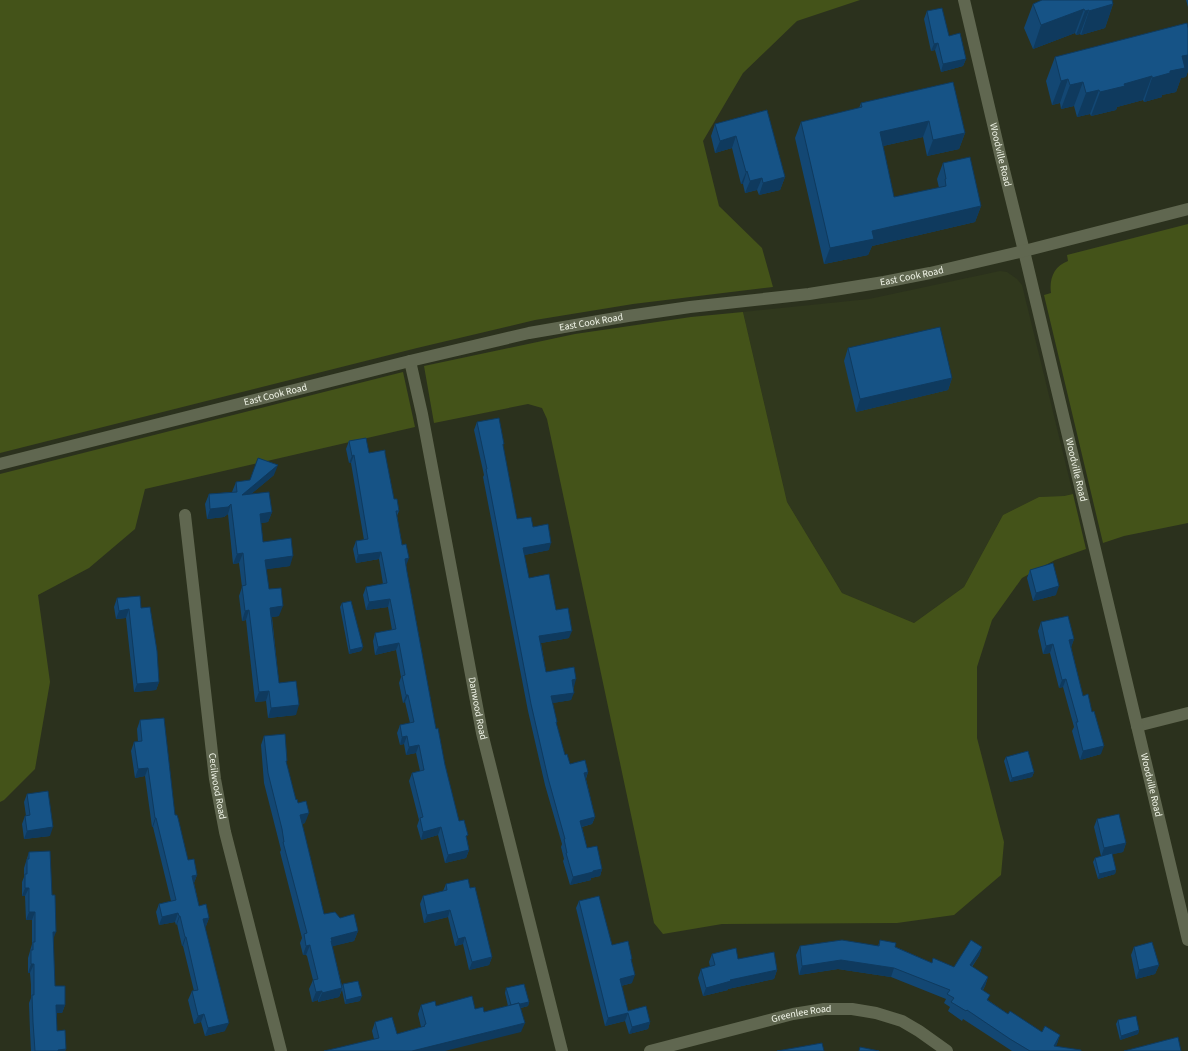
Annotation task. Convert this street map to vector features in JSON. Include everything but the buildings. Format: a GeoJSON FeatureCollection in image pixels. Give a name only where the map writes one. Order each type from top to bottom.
{"type":"FeatureCollection","features":[{"type":"Feature","properties":{"kind":"street","name":"Woodville Road"},"geometry":{"type":"LineString","coordinates":[[964,0],[1188,940]]}},
{"type":"Feature","properties":{"kind":"street","name":"East Cook Road"},"geometry":{"type":"LineString","coordinates":[[0,464],[489,342],[578,324],[690,307],[785,297],[854,287],[930,273],[1024,251],[1188,209]]}},
{"type":"Feature","properties":{"kind":"street","name":"Danwood Road"},"geometry":{"type":"LineString","coordinates":[[410,361],[422,414],[482,733],[562,1051]]}},
{"type":"Feature","properties":{"kind":"street","name":"Cecilwood Road"},"geometry":{"type":"LineString","coordinates":[[185,515],[212,761],[219,803],[281,1051]]}},
{"type":"Feature","properties":{"kind":"street"},"geometry":{"type":"LineString","coordinates":[[1137,726],[1188,714]]}},
{"type":"Feature","properties":{"kind":"street","name":"Greenlee Road"},"geometry":{"type":"LineString","coordinates":[[650,1051],[793,1014],[824,1009],[852,1009],[876,1013],[902,1021],[947,1051]]}},
{"type":"Feature","properties":{"kind":"shaded area"},"geometry":{"type":"Polygon","coordinates":[[[1000,271],[1007,272],[1017,279],[1022,285],[1073,494],[1064,496],[1039,497],[1003,515],[964,587],[914,623],[842,593],[787,502],[743,312],[869,299],[1000,271]]]}},
{"type":"Feature","properties":{"kind":"green space"},"geometry":{"type":"Polygon","coordinates":[[[0,0],[860,0],[797,21],[743,73],[703,141],[719,206],[762,248],[773,287],[633,304],[535,320],[417,348],[0,453],[0,0]]]}},
{"type":"Feature","properties":{"kind":"green space"},"geometry":{"type":"Polygon","coordinates":[[[1188,224],[1188,523],[1124,536],[1103,543],[1044,295],[1051,293],[1052,278],[1059,266],[1068,261],[1067,255],[1188,224]]]}},
{"type":"Feature","properties":{"kind":"green space"},"geometry":{"type":"Polygon","coordinates":[[[743,312],[787,502],[842,593],[914,623],[964,587],[1003,515],[1039,497],[1064,496],[1073,494],[1086,549],[1055,560],[1022,578],[992,620],[977,667],[977,738],[1004,842],[1001,875],[954,915],[897,923],[722,924],[663,934],[654,923],[547,419],[542,408],[528,404],[434,423],[424,366],[575,334],[691,317],[743,312]]]}},
{"type":"Feature","properties":{"kind":"green space"},"geometry":{"type":"Polygon","coordinates":[[[403,372],[415,427],[145,489],[135,529],[89,568],[38,595],[50,682],[35,769],[4,800],[0,802],[0,474],[403,372]]]}}]}
